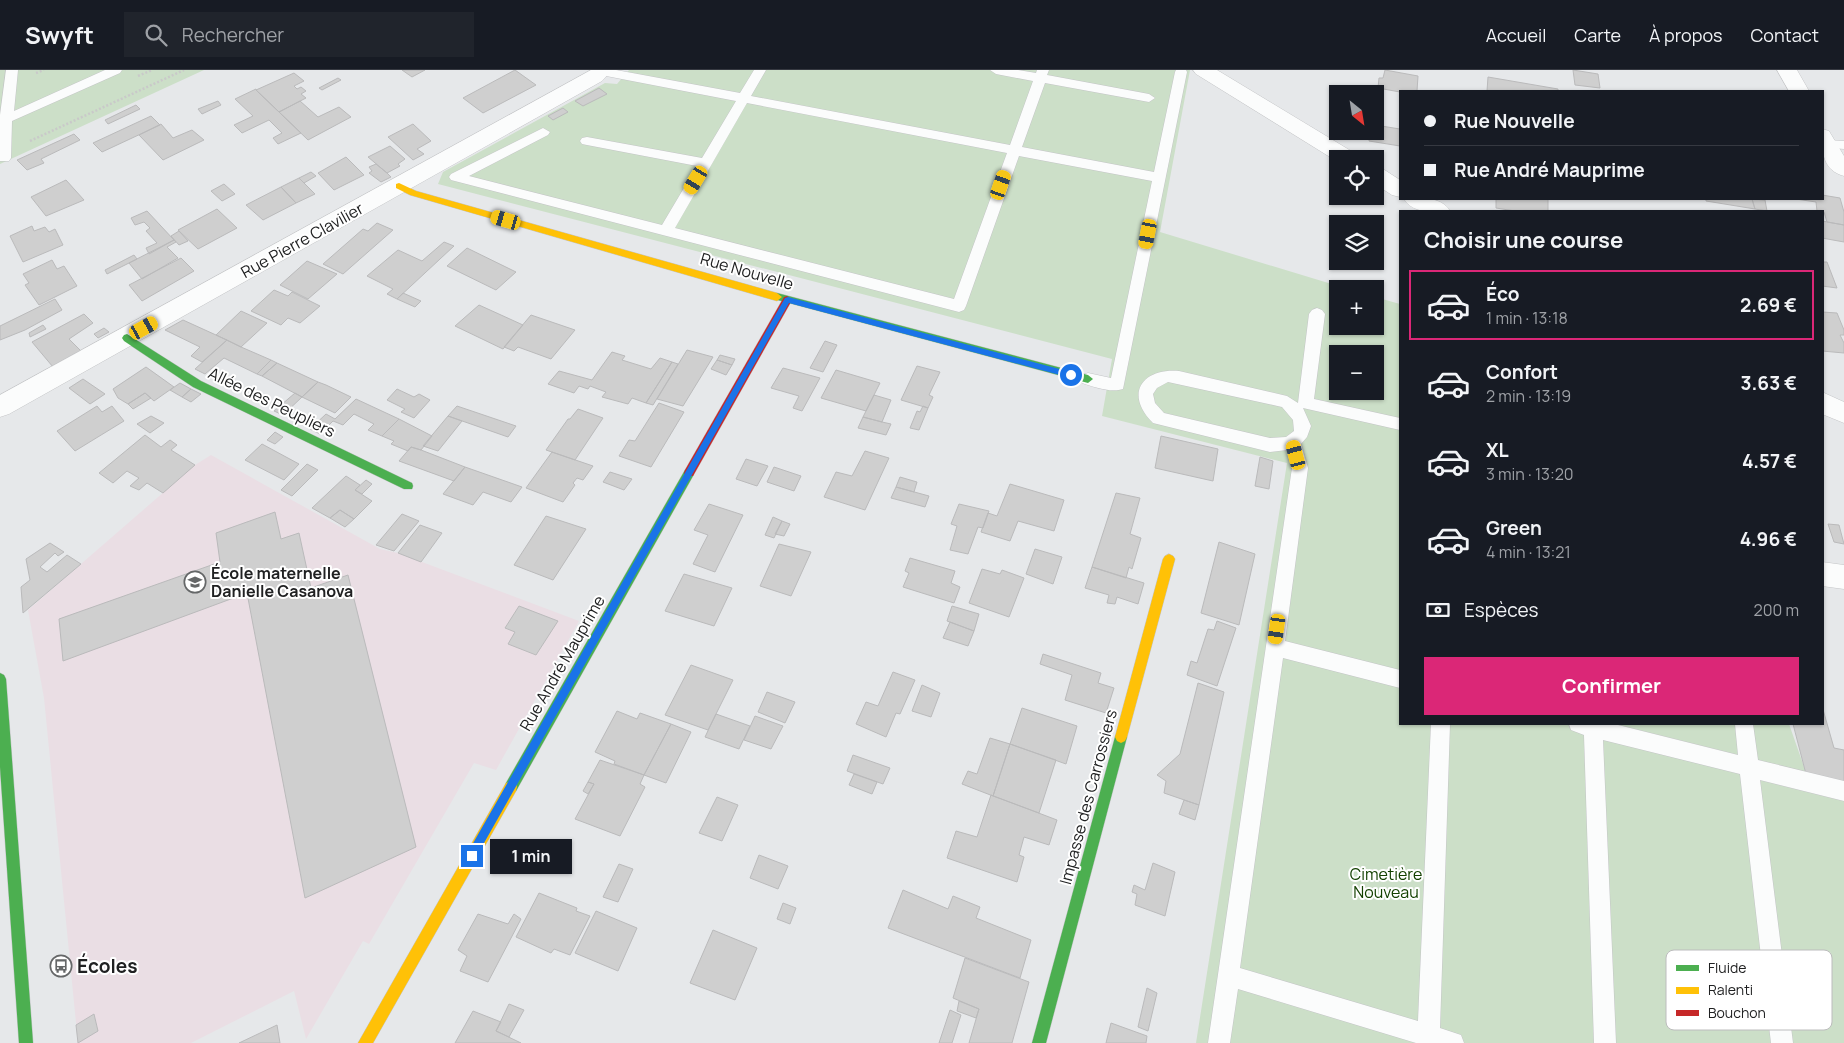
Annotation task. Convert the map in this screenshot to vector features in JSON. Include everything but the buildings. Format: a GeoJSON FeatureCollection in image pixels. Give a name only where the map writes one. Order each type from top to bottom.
{"type":"FeatureCollection","features":[{"type":"Feature","properties":{"kind":"street"},"geometry":{"type":"LineString","coordinates":[[573,70],[599,73]]}},
{"type":"Feature","properties":{"kind":"street"},"geometry":{"type":"LineString","coordinates":[[1203,70],[1334,150]]}},
{"type":"Feature","properties":{"kind":"street"},"geometry":{"type":"LineString","coordinates":[[1787,70],[1797,90]]}},
{"type":"Feature","properties":{"kind":"street","name":"Rue Pierre Clavilier"},"geometry":{"type":"LineString","coordinates":[[0,407],[127,338],[599,73]]}},
{"type":"Feature","properties":{"kind":"street"},"geometry":{"type":"LineString","coordinates":[[1831,141],[1835,160],[1844,169]]}},
{"type":"Feature","properties":{"kind":"street"},"geometry":{"type":"LineString","coordinates":[[1384,180],[1399,189]]}},
{"type":"Feature","properties":{"kind":"street","name":"Rue Nouvelle"},"geometry":{"type":"LineString","coordinates":[[399,186],[413,193],[788,300],[1088,379]]}},
{"type":"Feature","properties":{"kind":"street"},"geometry":{"type":"LineString","coordinates":[[1417,200],[1436,210]]}},
{"type":"Feature","properties":{"kind":"street","name":"Rue André Mauprime"},"geometry":{"type":"LineString","coordinates":[[365,1043],[788,300]]}},
{"type":"Feature","properties":{"kind":"street","name":"Allée des Peupliers"},"geometry":{"type":"LineString","coordinates":[[127,338],[198,384],[408,486]]}},
{"type":"Feature","properties":{"kind":"street"},"geometry":{"type":"LineString","coordinates":[[1824,403],[1844,413]]}},
{"type":"Feature","properties":{"kind":"street","name":"Impasse des Carrossiers"},"geometry":{"type":"LineString","coordinates":[[1039,1043],[1169,559]]}},
{"type":"Feature","properties":{"kind":"street"},"geometry":{"type":"LineString","coordinates":[[1824,574],[1844,577]]}},
{"type":"Feature","properties":{"kind":"street"},"geometry":{"type":"LineString","coordinates":[[0,679],[26,1043]]}},
{"type":"Feature","properties":{"kind":"lane"},"geometry":{"type":"LineString","coordinates":[[4,155],[3,121],[12,70]]}},
{"type":"Feature","properties":{"kind":"lane"},"geometry":{"type":"LineString","coordinates":[[3,121],[116,70]]}},
{"type":"Feature","properties":{"kind":"lane"},"geometry":{"type":"LineString","coordinates":[[666,231],[760,70]]}},
{"type":"Feature","properties":{"kind":"lane"},"geometry":{"type":"LineString","coordinates":[[996,70],[1042,74],[1149,98]]}},
{"type":"Feature","properties":{"kind":"lane"},"geometry":{"type":"LineString","coordinates":[[1117,385],[1181,72]]}},
{"type":"Feature","properties":{"kind":"lane"},"geometry":{"type":"LineString","coordinates":[[599,73],[634,73],[744,98],[1160,178]]}},
{"type":"Feature","properties":{"kind":"lane"},"geometry":{"type":"LineString","coordinates":[[543,132],[456,177],[959,306],[1013,150],[1042,74]]}},
{"type":"Feature","properties":{"kind":"lane"},"geometry":{"type":"LineString","coordinates":[[587,141],[706,163]]}},
{"type":"Feature","properties":{"kind":"lane"},"geometry":{"type":"LineString","coordinates":[[1317,314],[1301,406],[1304,428],[1301,436],[1293,442],[1282,446],[1270,445],[1170,422],[1160,418],[1151,411],[1146,402],[1145,393],[1149,385],[1157,379],[1167,376],[1179,377],[1276,398],[1301,406],[1399,424]]}},
{"type":"Feature","properties":{"kind":"lane"},"geometry":{"type":"LineString","coordinates":[[1088,379],[1145,393]]}},
{"type":"Feature","properties":{"kind":"lane"},"geometry":{"type":"LineString","coordinates":[[1219,1043],[1300,468],[1293,442]]}},
{"type":"Feature","properties":{"kind":"lane"},"geometry":{"type":"LineString","coordinates":[[1274,647],[1399,679]]}},
{"type":"Feature","properties":{"kind":"lane"},"geometry":{"type":"LineString","coordinates":[[1428,1039],[1441,725]]}},
{"type":"Feature","properties":{"kind":"lane"},"geometry":{"type":"LineString","coordinates":[[1605,1043],[1588,725],[1844,791]]}},
{"type":"Feature","properties":{"kind":"lane"},"geometry":{"type":"LineString","coordinates":[[1744,725],[1771,950]]}},
{"type":"Feature","properties":{"kind":"lane"},"geometry":{"type":"LineString","coordinates":[[1228,975],[1428,1039],[1453,1043]]}},
{"type":"Feature","properties":{"kind":"lane"},"geometry":{"type":"LineString","coordinates":[[1780,1030],[1782,1043]]}},
{"type":"Feature","properties":{"kind":"path"},"geometry":{"type":"LineString","coordinates":[[4,155],[184,70]]}},
{"type":"Feature","properties":{"kind":"shaded area"},"geometry":{"type":"Polygon","coordinates":[[[211,455],[380,549],[398,553],[579,621],[496,770],[474,763],[369,944],[363,941],[306,1039],[294,991],[191,1043],[78,1043],[44,698],[28,610],[195,465],[211,455]]]}},
{"type":"Feature","properties":{"kind":"green space"},"geometry":{"type":"Polygon","coordinates":[[[0,70],[204,70],[0,164],[0,70]]]}},
{"type":"Feature","properties":{"kind":"green space","name":"Cimetière Nouveau"},"geometry":{"type":"Polygon","coordinates":[[[629,70],[1190,70],[1160,232],[1329,283],[1329,335],[1384,335],[1384,300],[1399,304],[1399,725],[1789,725],[1808,778],[1844,785],[1844,1043],[1196,1043],[1287,463],[1102,416],[1112,359],[438,184],[443,172],[605,83],[617,84],[629,70]]]}},
{"type":"Feature","properties":{"kind":"traffic: fast"},"geometry":{"type":"LineString","coordinates":[[777,297],[1088,379]]}},
{"type":"Feature","properties":{"kind":"traffic: fast"},"geometry":{"type":"LineString","coordinates":[[127,338],[197,384],[408,486]]}},
{"type":"Feature","properties":{"kind":"traffic: fast"},"geometry":{"type":"LineString","coordinates":[[511,787],[689,473]]}},
{"type":"Feature","properties":{"kind":"traffic: fast"},"geometry":{"type":"LineString","coordinates":[[0,679],[26,1043]]}},
{"type":"Feature","properties":{"kind":"traffic: fast"},"geometry":{"type":"LineString","coordinates":[[1039,1043],[1121,737]]}},
{"type":"Feature","properties":{"kind":"traffic: slow"},"geometry":{"type":"LineString","coordinates":[[399,186],[413,193],[777,297]]}},
{"type":"Feature","properties":{"kind":"traffic: slow"},"geometry":{"type":"LineString","coordinates":[[1121,737],[1169,559]]}},
{"type":"Feature","properties":{"kind":"traffic: slow"},"geometry":{"type":"LineString","coordinates":[[365,1043],[511,787]]}},
{"type":"Feature","properties":{"kind":"traffic: jam"},"geometry":{"type":"LineString","coordinates":[[689,473],[787,300]]}},
{"type":"Feature","properties":{"kind":"place","name":"École maternelle Danielle Casanova"},"geometry":{"type":"Point","coordinates":[195,582]}},
{"type":"Feature","properties":{"kind":"place","name":"Écoles"},"geometry":{"type":"Point","coordinates":[61,966]}},
{"type":"Feature","properties":{"kind":"route"},"geometry":{"type":"LineString","coordinates":[[472,856],[788,300],[1071,375]]}}]}
